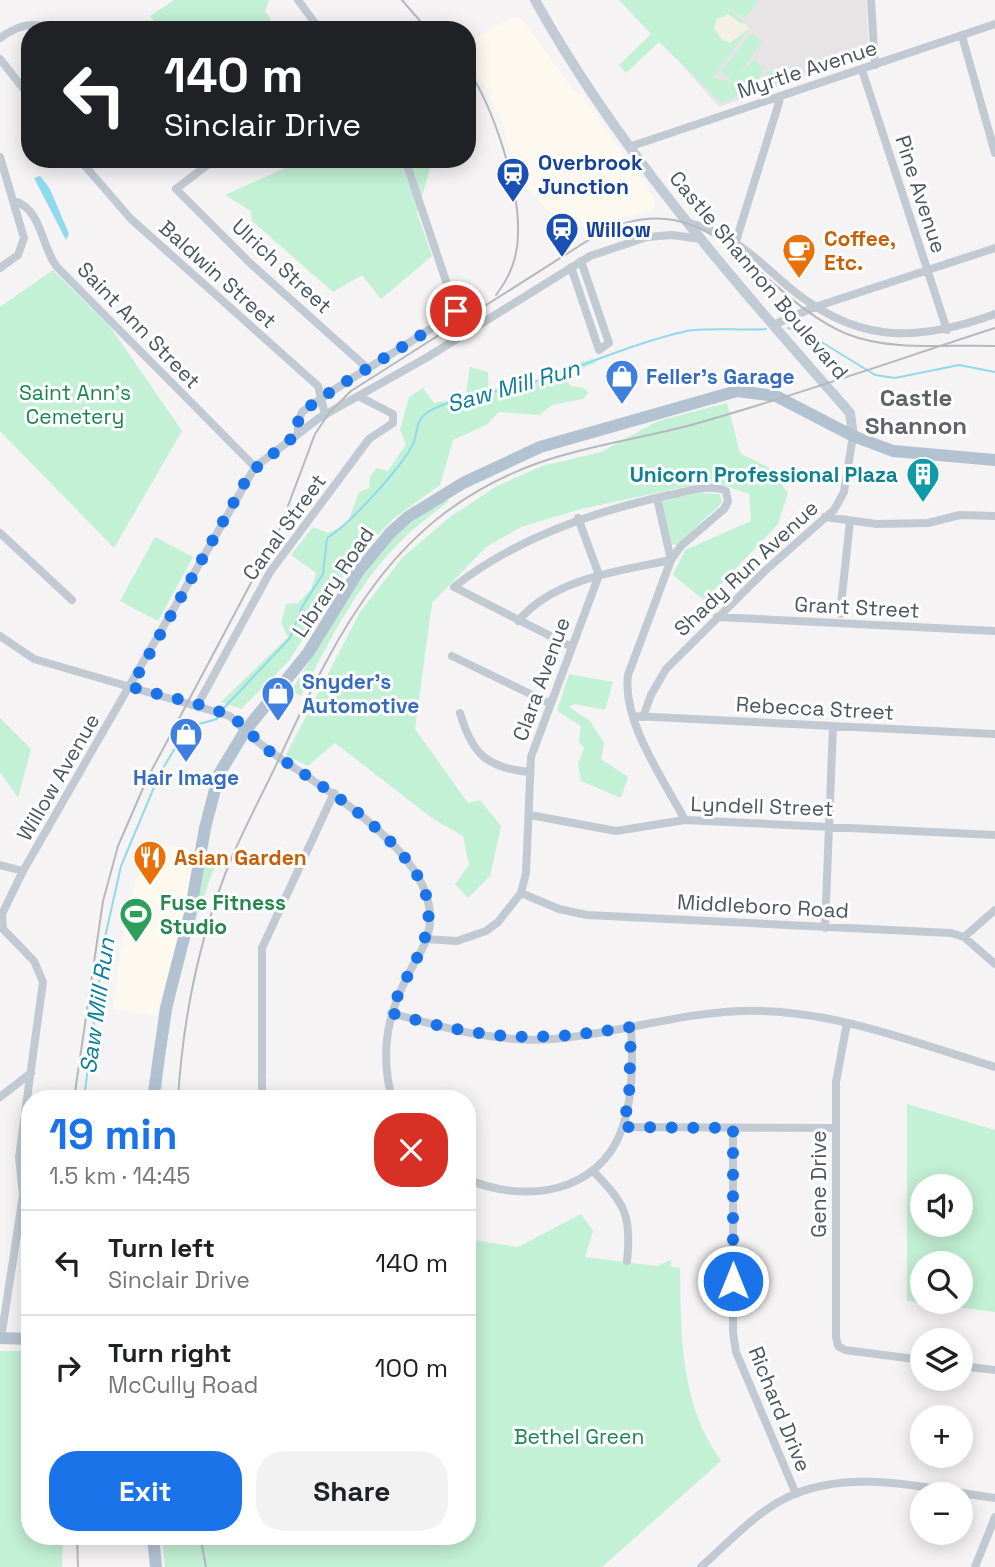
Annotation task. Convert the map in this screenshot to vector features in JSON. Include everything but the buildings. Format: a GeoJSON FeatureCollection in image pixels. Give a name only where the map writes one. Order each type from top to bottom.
{"type":"FeatureCollection","features":[{"type":"Feature","properties":{"kind":"main road","name":"Library Road"},"geometry":{"type":"LineString","coordinates":[[154,1090],[159,1040],[190,914],[211,797],[219,774],[245,731],[291,677],[358,572],[390,533],[440,495],[499,464],[555,442],[743,391],[776,396],[853,436],[893,451],[995,460]]}},
{"type":"Feature","properties":{"kind":"main road"},"geometry":{"type":"LineString","coordinates":[[0,1338],[21,1339]]}},
{"type":"Feature","properties":{"kind":"main road"},"geometry":{"type":"LineString","coordinates":[[154,1545],[156,1567]]}},
{"type":"Feature","properties":{"kind":"street"},"geometry":{"type":"LineString","coordinates":[[298,0],[313,21]]}},
{"type":"Feature","properties":{"kind":"street","name":"Castle Shannon Boulevard"},"geometry":{"type":"LineString","coordinates":[[535,0],[566,54],[629,146],[701,239],[850,413],[853,436]]}},
{"type":"Feature","properties":{"kind":"street"},"geometry":{"type":"LineString","coordinates":[[871,0],[876,65]]}},
{"type":"Feature","properties":{"kind":"street","name":"Myrtle Avenue"},"geometry":{"type":"LineString","coordinates":[[629,146],[995,24]]}},
{"type":"Feature","properties":{"kind":"street"},"geometry":{"type":"LineString","coordinates":[[0,38],[21,26]]}},
{"type":"Feature","properties":{"kind":"street"},"geometry":{"type":"LineString","coordinates":[[962,36],[995,153]]}},
{"type":"Feature","properties":{"kind":"street"},"geometry":{"type":"LineString","coordinates":[[0,59],[21,86]]}},
{"type":"Feature","properties":{"kind":"street","name":"Pine Avenue"},"geometry":{"type":"LineString","coordinates":[[862,70],[947,330]]}},
{"type":"Feature","properties":{"kind":"street"},"geometry":{"type":"LineString","coordinates":[[736,241],[781,96]]}},
{"type":"Feature","properties":{"kind":"street"},"geometry":{"type":"LineString","coordinates":[[0,157],[23,231],[23,243],[18,255],[0,268]]}},
{"type":"Feature","properties":{"kind":"street","name":"Baldwin Street"},"geometry":{"type":"LineString","coordinates":[[87,168],[131,219],[318,386],[323,397]]}},
{"type":"Feature","properties":{"kind":"street","name":"Ulrich Street"},"geometry":{"type":"LineString","coordinates":[[202,168],[176,189],[251,264],[366,367]]}},
{"type":"Feature","properties":{"kind":"street","name":"Willow Avenue"},"geometry":{"type":"LineString","coordinates":[[298,433],[302,412],[366,367],[412,342],[456,311],[408,168]]}},
{"type":"Feature","properties":{"kind":"street","name":"Saint Ann Street"},"geometry":{"type":"LineString","coordinates":[[13,200],[33,214],[48,253],[57,267],[255,467]]}},
{"type":"Feature","properties":{"kind":"street"},"geometry":{"type":"LineString","coordinates":[[690,223],[736,241],[815,307],[840,321],[870,331],[916,335],[947,330],[995,314]]}},
{"type":"Feature","properties":{"kind":"street","name":"Willow Avenue"},"geometry":{"type":"LineString","coordinates":[[29,1090],[43,982],[34,961],[6,933],[1,922],[23,871],[255,467],[325,415],[360,397],[582,261],[620,243],[647,237],[672,235],[701,239]]}},
{"type":"Feature","properties":{"kind":"street"},"geometry":{"type":"LineString","coordinates":[[773,325],[815,307],[995,248]]}},
{"type":"Feature","properties":{"kind":"street"},"geometry":{"type":"LineString","coordinates":[[572,267],[599,350],[609,343],[582,261]]}},
{"type":"Feature","properties":{"kind":"street"},"geometry":{"type":"LineString","coordinates":[[323,397],[325,415]]}},
{"type":"Feature","properties":{"kind":"street","name":"Canal Street"},"geometry":{"type":"LineString","coordinates":[[197,706],[270,572],[369,439],[393,423],[393,414],[360,397]]}},
{"type":"Feature","properties":{"kind":"street","name":"Shady Run Avenue"},"geometry":{"type":"LineString","coordinates":[[643,717],[651,695],[666,669],[717,617],[834,510],[844,492],[853,436]]}},
{"type":"Feature","properties":{"kind":"street"},"geometry":{"type":"LineString","coordinates":[[572,647],[454,587],[486,564],[578,518],[657,498],[721,488],[729,496],[724,509],[681,545],[671,560],[628,675],[626,691],[633,716],[685,820]]}},
{"type":"Feature","properties":{"kind":"street"},"geometry":{"type":"LineString","coordinates":[[657,498],[671,560]]}},
{"type":"Feature","properties":{"kind":"street"},"geometry":{"type":"LineString","coordinates":[[825,517],[850,522],[911,524],[960,515],[995,516]]}},
{"type":"Feature","properties":{"kind":"street"},"geometry":{"type":"LineString","coordinates":[[578,518],[599,575]]}},
{"type":"Feature","properties":{"kind":"street"},"geometry":{"type":"LineString","coordinates":[[840,614],[850,522]]}},
{"type":"Feature","properties":{"kind":"street"},"geometry":{"type":"LineString","coordinates":[[0,533],[72,600]]}},
{"type":"Feature","properties":{"kind":"street"},"geometry":{"type":"LineString","coordinates":[[518,621],[541,600],[599,575],[671,560]]}},
{"type":"Feature","properties":{"kind":"street","name":"Clara Avenue"},"geometry":{"type":"LineString","coordinates":[[426,939],[457,940],[486,930],[498,922],[521,893],[526,873],[530,816],[529,772],[534,747],[599,575]]}},
{"type":"Feature","properties":{"kind":"street","name":"Grant Street"},"geometry":{"type":"LineString","coordinates":[[717,617],[995,631]]}},
{"type":"Feature","properties":{"kind":"street"},"geometry":{"type":"LineString","coordinates":[[0,636],[34,659],[230,716],[273,754],[334,793],[414,869],[428,902],[426,939],[401,984],[391,1013],[386,1060],[391,1090]]}},
{"type":"Feature","properties":{"kind":"street"},"geometry":{"type":"LineString","coordinates":[[452,656],[551,704]]}},
{"type":"Feature","properties":{"kind":"street"},"geometry":{"type":"LineString","coordinates":[[460,713],[470,742],[487,760],[509,770],[529,772]]}},
{"type":"Feature","properties":{"kind":"street","name":"Rebecca Street"},"geometry":{"type":"LineString","coordinates":[[633,716],[995,734]]}},
{"type":"Feature","properties":{"kind":"street"},"geometry":{"type":"LineString","coordinates":[[825,928],[833,726]]}},
{"type":"Feature","properties":{"kind":"street"},"geometry":{"type":"LineString","coordinates":[[262,1090],[262,948],[334,793]]}},
{"type":"Feature","properties":{"kind":"street","name":"Lyndell Street"},"geometry":{"type":"LineString","coordinates":[[530,816],[616,831],[685,820],[995,835]]}},
{"type":"Feature","properties":{"kind":"street"},"geometry":{"type":"LineString","coordinates":[[0,865],[23,871]]}},
{"type":"Feature","properties":{"kind":"street","name":"Middleboro Road"},"geometry":{"type":"LineString","coordinates":[[521,893],[559,909],[586,915],[951,933],[964,937]]}},
{"type":"Feature","properties":{"kind":"street"},"geometry":{"type":"LineString","coordinates":[[995,910],[964,937],[995,964]]}},
{"type":"Feature","properties":{"kind":"street"},"geometry":{"type":"LineString","coordinates":[[391,1013],[458,1031],[518,1039],[575,1037],[741,1011],[794,1013],[847,1023],[995,1067]]}},
{"type":"Feature","properties":{"kind":"street","name":"Gene Drive"},"geometry":{"type":"LineString","coordinates":[[847,1023],[838,1066],[836,1128],[838,1346],[845,1350],[910,1358]]}},
{"type":"Feature","properties":{"kind":"street"},"geometry":{"type":"LineString","coordinates":[[476,1182],[502,1190],[544,1191],[560,1188],[594,1172],[623,1127],[629,1098],[631,1027]]}},
{"type":"Feature","properties":{"kind":"street"},"geometry":{"type":"LineString","coordinates":[[0,1097],[31,1073]]}},
{"type":"Feature","properties":{"kind":"street"},"geometry":{"type":"LineString","coordinates":[[623,1127],[836,1128]]}},
{"type":"Feature","properties":{"kind":"street","name":"Richard Drive"},"geometry":{"type":"LineString","coordinates":[[733,1128],[733,1332],[736,1352],[796,1494]]}},
{"type":"Feature","properties":{"kind":"street","name":"Willow Avenue"},"geometry":{"type":"LineString","coordinates":[[21,1143],[21,1163]]}},
{"type":"Feature","properties":{"kind":"street"},"geometry":{"type":"LineString","coordinates":[[594,1172],[621,1202],[627,1216],[629,1239],[626,1261]]}},
{"type":"Feature","properties":{"kind":"street","name":"Willow Avenue"},"geometry":{"type":"LineString","coordinates":[[0,1338],[21,1209]]}},
{"type":"Feature","properties":{"kind":"street"},"geometry":{"type":"LineString","coordinates":[[973,1367],[995,1370]]}},
{"type":"Feature","properties":{"kind":"street"},"geometry":{"type":"LineString","coordinates":[[701,1567],[748,1525],[796,1494],[832,1484],[868,1482],[995,1498]]}},
{"type":"Feature","properties":{"kind":"street"},"geometry":{"type":"LineString","coordinates":[[975,1567],[995,1517]]}},
{"type":"Feature","properties":{"kind":"shaded area"},"geometry":{"type":"Polygon","coordinates":[[[626,0],[866,0],[869,54],[719,107],[626,0]]]}},
{"type":"Feature","properties":{"kind":"shaded area"},"geometry":{"type":"Polygon","coordinates":[[[512,17],[522,19],[574,91],[581,94],[655,198],[653,210],[578,228],[546,209],[515,172],[502,121],[476,71],[476,38],[512,17]]]}},
{"type":"Feature","properties":{"kind":"shaded area"},"geometry":{"type":"Polygon","coordinates":[[[144,840],[196,851],[181,927],[156,1016],[113,1009],[121,948],[144,840]]]}},
{"type":"Feature","properties":{"kind":"green space"},"geometry":{"type":"Polygon","coordinates":[[[174,0],[269,0],[265,11],[272,21],[155,21],[150,16],[174,0]]]}},
{"type":"Feature","properties":{"kind":"green space"},"geometry":{"type":"Polygon","coordinates":[[[619,0],[759,0],[745,18],[723,5],[747,24],[748,29],[713,78],[734,82],[721,72],[751,33],[762,41],[740,74],[754,60],[763,68],[756,87],[722,103],[659,42],[626,73],[619,65],[651,34],[619,0]]]}},
{"type":"Feature","properties":{"kind":"green space"},"geometry":{"type":"Polygon","coordinates":[[[778,69],[794,80],[765,89],[762,81],[768,72],[778,69]]]}},
{"type":"Feature","properties":{"kind":"green space"},"geometry":{"type":"Polygon","coordinates":[[[285,168],[430,168],[417,213],[432,256],[381,299],[362,275],[333,292],[252,221],[251,211],[225,195],[285,168]]]}},
{"type":"Feature","properties":{"kind":"green space","name":"Saint Ann's Cemetery"},"geometry":{"type":"Polygon","coordinates":[[[53,270],[111,328],[182,431],[114,548],[0,431],[0,307],[53,270]]]}},
{"type":"Feature","properties":{"kind":"green space"},"geometry":{"type":"Polygon","coordinates":[[[595,358],[596,363],[566,374],[570,386],[584,388],[588,393],[583,399],[552,405],[539,415],[499,412],[486,425],[453,440],[440,485],[393,519],[352,562],[288,662],[241,709],[221,702],[288,637],[281,623],[286,604],[298,603],[311,589],[316,573],[291,555],[313,527],[328,533],[347,524],[359,492],[369,488],[370,477],[376,468],[388,471],[406,444],[400,430],[409,397],[423,388],[434,403],[465,398],[470,367],[488,372],[489,390],[545,381],[553,371],[595,358]]]}},
{"type":"Feature","properties":{"kind":"green space"},"geometry":{"type":"Polygon","coordinates":[[[727,403],[740,453],[768,467],[788,493],[778,524],[705,601],[673,575],[685,550],[751,521],[749,494],[712,481],[581,509],[521,527],[486,547],[432,603],[415,729],[468,803],[480,800],[501,826],[490,876],[468,898],[455,884],[469,865],[463,836],[432,818],[335,743],[308,766],[286,755],[360,612],[403,557],[450,517],[497,486],[542,466],[601,452],[658,421],[727,403]]]}},
{"type":"Feature","properties":{"kind":"green space"},"geometry":{"type":"Polygon","coordinates":[[[697,493],[720,494],[722,503],[677,545],[671,544],[661,501],[697,493]]]}},
{"type":"Feature","properties":{"kind":"green space"},"geometry":{"type":"Polygon","coordinates":[[[443,499],[449,501],[390,552],[360,590],[301,696],[291,691],[358,583],[391,538],[443,499]]]}},
{"type":"Feature","properties":{"kind":"green space"},"geometry":{"type":"Polygon","coordinates":[[[155,537],[193,557],[158,621],[120,601],[155,537]]]}},
{"type":"Feature","properties":{"kind":"green space"},"geometry":{"type":"Polygon","coordinates":[[[569,674],[613,682],[605,710],[574,704],[569,707],[590,721],[604,743],[601,759],[628,777],[621,798],[581,781],[578,764],[584,748],[579,742],[581,726],[557,711],[569,674]]]}},
{"type":"Feature","properties":{"kind":"green space"},"geometry":{"type":"Polygon","coordinates":[[[0,718],[31,749],[18,798],[0,772],[0,718]]]}},
{"type":"Feature","properties":{"kind":"green space"},"geometry":{"type":"Polygon","coordinates":[[[204,862],[216,864],[195,921],[179,979],[167,1039],[162,1090],[158,1090],[168,1019],[204,862]]]}},
{"type":"Feature","properties":{"kind":"green space"},"geometry":{"type":"Polygon","coordinates":[[[907,1104],[995,1130],[995,1312],[973,1309],[973,1251],[910,1251],[910,1301],[907,1301],[907,1104]]]}},
{"type":"Feature","properties":{"kind":"green space","name":"Bethel Green"},"geometry":{"type":"Polygon","coordinates":[[[581,1214],[593,1231],[585,1257],[657,1266],[671,1260],[671,1267],[680,1268],[683,1344],[690,1393],[697,1416],[721,1461],[602,1567],[165,1567],[163,1545],[476,1545],[476,1240],[518,1247],[581,1214]]]}},
{"type":"Feature","properties":{"kind":"green space"},"geometry":{"type":"Polygon","coordinates":[[[0,1351],[21,1351],[21,1545],[63,1545],[62,1567],[0,1567],[0,1351]]]}},
{"type":"Feature","properties":{"kind":"sand"},"geometry":{"type":"Polygon","coordinates":[[[728,14],[740,23],[747,24],[748,29],[730,43],[721,39],[714,28],[717,19],[728,14]]]}},
{"type":"Feature","properties":{"kind":"water"},"geometry":{"type":"Polygon","coordinates":[[[40,176],[50,189],[69,234],[66,240],[34,178],[40,176]]]}},
{"type":"Feature","properties":{"kind":"waterway","name":"Saw Mill Run"},"geometry":{"type":"LineString","coordinates":[[788,328],[815,338],[875,375],[895,378],[959,365],[995,372]]}},
{"type":"Feature","properties":{"kind":"waterway","name":"Saw Mill Run"},"geometry":{"type":"LineString","coordinates":[[222,710],[290,638],[302,607],[323,574],[327,538],[361,509],[398,467],[413,444],[419,422],[424,415],[445,404],[530,383],[667,336],[695,330],[766,329]]}},
{"type":"Feature","properties":{"kind":"waterway","name":"Saw Mill Run"},"geometry":{"type":"LineString","coordinates":[[85,1090],[104,942],[121,866],[160,773],[188,727],[217,719],[219,715]]}},
{"type":"Feature","properties":{"kind":"tram line"},"geometry":{"type":"LineString","coordinates":[[402,0],[420,21]]}},
{"type":"Feature","properties":{"kind":"tram line"},"geometry":{"type":"LineString","coordinates":[[476,82],[503,148],[515,194],[517,215],[518,242],[515,258],[496,295]]}},
{"type":"Feature","properties":{"kind":"tram line"},"geometry":{"type":"LineString","coordinates":[[75,1090],[103,901],[118,846],[147,779],[279,530],[315,434],[329,413],[351,391],[598,234],[638,220],[673,220],[704,230],[733,249],[816,317],[847,334],[864,340],[901,345],[995,346]]}},
{"type":"Feature","properties":{"kind":"tram line"},"geometry":{"type":"LineString","coordinates":[[77,1545],[78,1567]]}},
{"type":"Feature","properties":{"kind":"railway"},"geometry":{"type":"LineString","coordinates":[[179,1090],[184,1037],[195,976],[211,916],[232,857],[324,666],[349,622],[377,582],[409,544],[446,512],[490,484],[541,462],[735,412],[995,328]]}},
{"type":"Feature","properties":{"kind":"railway"},"geometry":{"type":"LineString","coordinates":[[202,1545],[206,1567]]}},
{"type":"Feature","properties":{"kind":"place","name":"Overbrook Junction"},"geometry":{"type":"Point","coordinates":[513,204]}},
{"type":"Feature","properties":{"kind":"place","name":"Willow"},"geometry":{"type":"Point","coordinates":[562,259]}},
{"type":"Feature","properties":{"kind":"place","name":"Coffee, Etc."},"geometry":{"type":"Point","coordinates":[799,280]}},
{"type":"Feature","properties":{"kind":"place","name":"Feller's Garage"},"geometry":{"type":"Point","coordinates":[622,406]}},
{"type":"Feature","properties":{"kind":"place","name":"Unicorn Professional Plaza"},"geometry":{"type":"Point","coordinates":[923,504]}},
{"type":"Feature","properties":{"kind":"place","name":"Snyder's Automotive"},"geometry":{"type":"Point","coordinates":[278,723]}},
{"type":"Feature","properties":{"kind":"place","name":"Hair Image"},"geometry":{"type":"Point","coordinates":[186,764]}},
{"type":"Feature","properties":{"kind":"place","name":"Asian Garden"},"geometry":{"type":"Point","coordinates":[150,887]}},
{"type":"Feature","properties":{"kind":"place","name":"Fuse Fitness Studio"},"geometry":{"type":"Point","coordinates":[136,944]}},
{"type":"Feature","properties":{"kind":"district","name":"Castle Shannon"},"geometry":{"type":"Point","coordinates":[916,411]}},
{"type":"Feature","properties":{"kind":"route"},"geometry":{"type":"LineString","coordinates":[[456,311],[412,342],[366,367],[302,412],[299,416],[298,433],[250,473],[131,687],[230,716],[273,754],[297,767],[346,802],[414,869],[423,884],[429,921],[423,949],[401,984],[391,1013],[458,1031],[518,1039],[575,1037],[631,1027],[629,1098],[623,1127],[733,1128],[733,1281]]}}]}
